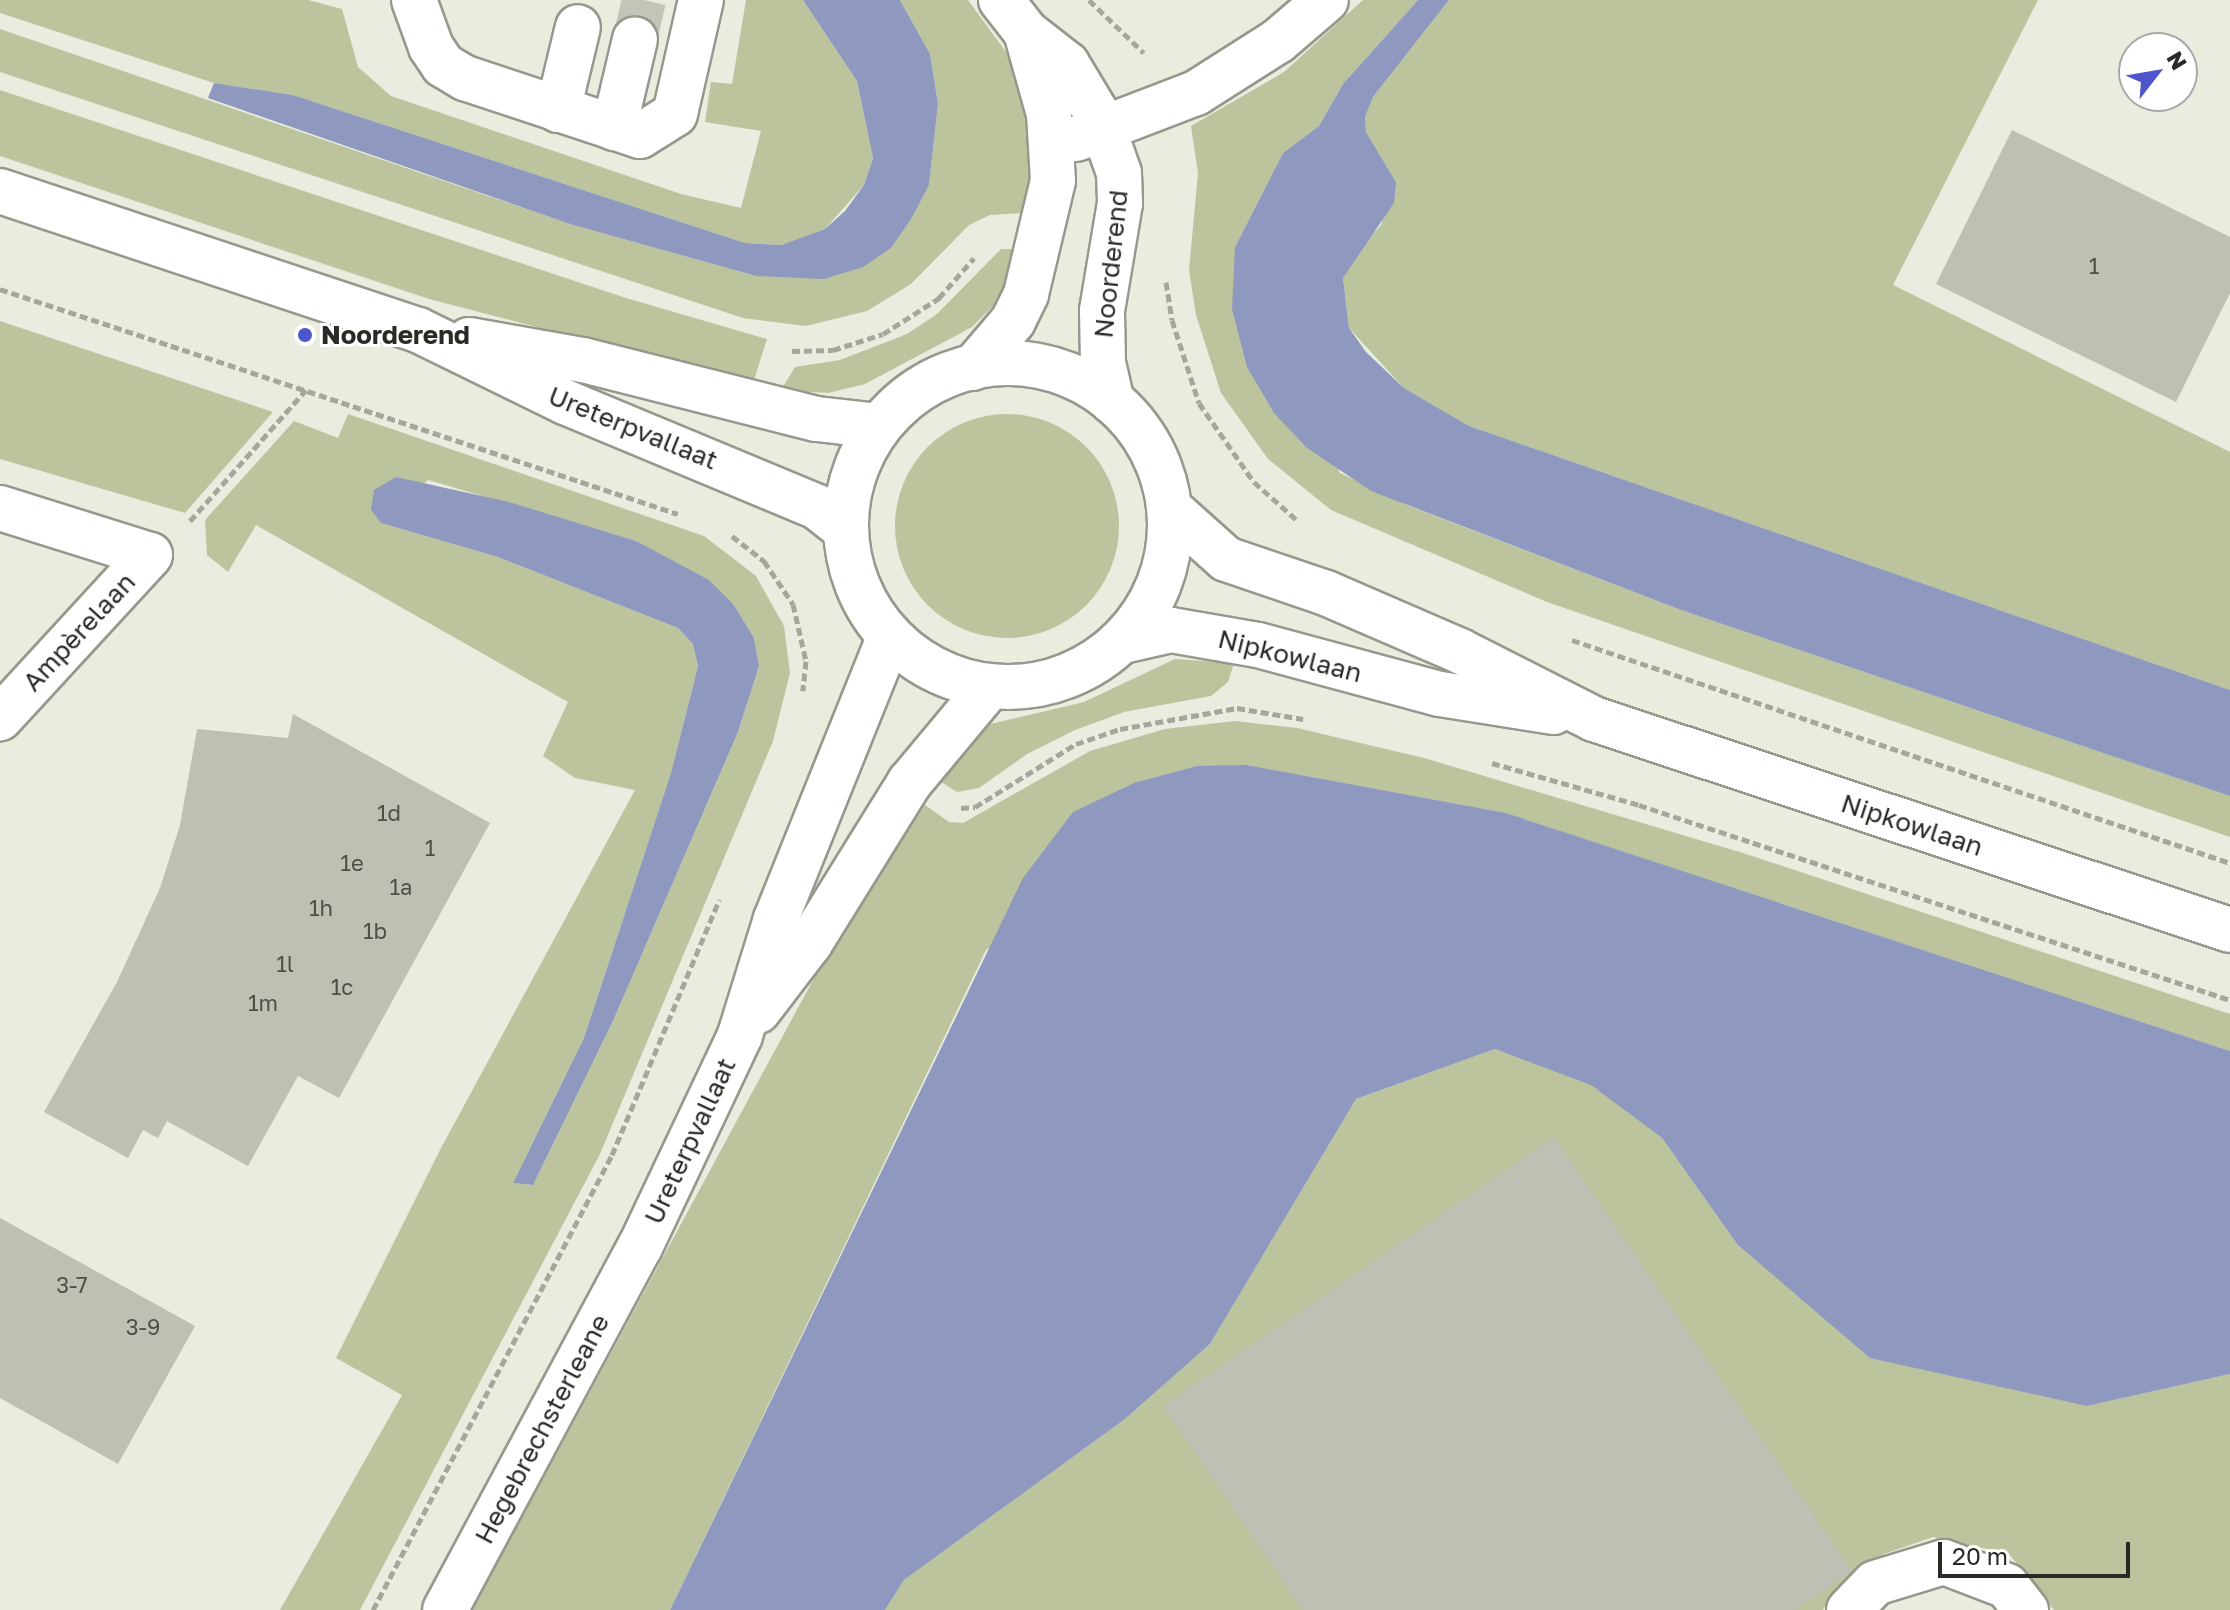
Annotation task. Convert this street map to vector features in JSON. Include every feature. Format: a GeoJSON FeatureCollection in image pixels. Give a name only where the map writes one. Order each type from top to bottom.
{"type":"FeatureCollection","features":[{"type":"Feature","properties":{"kind":"street"},"geometry":{"type":"LineString","coordinates":[[414,0],[419,20],[443,65],[465,78],[640,136],[675,114],[701,0]]}},
{"type":"Feature","properties":{"kind":"street"},"geometry":{"type":"LineString","coordinates":[[1055,146],[1104,129],[1228,75],[1326,0]]}},
{"type":"Feature","properties":{"kind":"street","name":"Noorderend"},"geometry":{"type":"LineString","coordinates":[[1014,16],[1067,64],[1104,129],[1120,188],[1102,311],[1103,363],[1112,401]]}},
{"type":"Feature","properties":{"kind":"street","name":"Noorderend"},"geometry":{"type":"LineString","coordinates":[[973,368],[1013,321],[1026,294],[1053,181],[1055,146],[1014,16]]}},
{"type":"Feature","properties":{"kind":"street"},"geometry":{"type":"LineString","coordinates":[[558,110],[578,27]]}},
{"type":"Feature","properties":{"kind":"street"},"geometry":{"type":"LineString","coordinates":[[614,128],[635,39]]}},
{"type":"Feature","properties":{"kind":"street","name":"Ureterpvallaat"},"geometry":{"type":"LineString","coordinates":[[0,191],[418,330],[565,402],[817,507],[845,529]]}},
{"type":"Feature","properties":{"kind":"street","name":"Ureterpvallaat"},"geometry":{"type":"LineString","coordinates":[[418,330],[583,360],[817,419],[878,426]]}},
{"type":"Feature","properties":{"kind":"street"},"geometry":{"type":"LineString","coordinates":[[1018,362],[1055,368],[1112,401],[1148,444],[1169,508],[1164,578],[1147,615],[1127,640],[1091,666],[1047,683],[990,686],[932,671],[889,638],[854,577],[845,529],[851,478],[878,426],[912,393],[973,368],[1018,362]]}},
{"type":"Feature","properties":{"kind":"street","name":"Ampèrelaan"},"geometry":{"type":"LineString","coordinates":[[0,508],[150,555],[0,718]]}},
{"type":"Feature","properties":{"kind":"street","name":"Nipkowlaan"},"geometry":{"type":"LineString","coordinates":[[1169,508],[1226,559],[1326,593],[1460,651],[1594,719],[2230,930]]}},
{"type":"Feature","properties":{"kind":"street","name":"Nipkowlaan"},"geometry":{"type":"LineString","coordinates":[[1127,640],[1171,630],[1258,645],[1440,694],[1594,719]]}},
{"type":"Feature","properties":{"kind":"street","name":"Ureterpvallaat"},"geometry":{"type":"LineString","coordinates":[[640,1247],[740,1035],[776,919],[889,638]]}},
{"type":"Feature","properties":{"kind":"street","name":"Ureterpvallaat"},"geometry":{"type":"LineString","coordinates":[[740,1035],[810,943],[910,782],[990,686]]}},
{"type":"Feature","properties":{"kind":"street","name":"Hegebrechsterleane"},"geometry":{"type":"LineString","coordinates":[[445,1610],[640,1247]]}},
{"type":"Feature","properties":{"kind":"street"},"geometry":{"type":"LineString","coordinates":[[1849,1610],[1875,1583],[1944,1562],[2007,1586],[2026,1610]]}},
{"type":"Feature","properties":{"kind":"path"},"geometry":{"type":"LineString","coordinates":[[1089,0],[1145,54]]}},
{"type":"Feature","properties":{"kind":"path"},"geometry":{"type":"LineString","coordinates":[[1165,276],[1172,320],[1199,403],[1254,482],[1310,528]]}},
{"type":"Feature","properties":{"kind":"path"},"geometry":{"type":"LineString","coordinates":[[0,289],[690,518]]}},
{"type":"Feature","properties":{"kind":"path"},"geometry":{"type":"LineString","coordinates":[[150,555],[195,517],[306,390]]}},
{"type":"Feature","properties":{"kind":"path"},"geometry":{"type":"LineString","coordinates":[[720,528],[764,561],[793,604],[806,661],[802,698]]}},
{"type":"Feature","properties":{"kind":"path"},"geometry":{"type":"LineString","coordinates":[[1559,635],[2230,863]]}},
{"type":"Feature","properties":{"kind":"path"},"geometry":{"type":"LineString","coordinates":[[910,782],[957,808],[975,807],[1076,744],[1164,718],[1237,708],[1318,723]]}},
{"type":"Feature","properties":{"kind":"path"},"geometry":{"type":"LineString","coordinates":[[1476,758],[1639,805],[2230,1000]]}},
{"type":"Feature","properties":{"kind":"path"},"geometry":{"type":"LineString","coordinates":[[373,1610],[612,1155],[721,897]]}},
{"type":"Feature","properties":{"kind":"green space"},"geometry":{"type":"Polygon","coordinates":[[[0,0],[308,0],[342,9],[358,67],[391,96],[681,194],[741,208],[761,131],[705,122],[711,82],[732,84],[746,0],[803,0],[857,81],[873,158],[864,185],[825,229],[781,245],[745,243],[293,95],[214,83],[0,13],[0,0]]]}},
{"type":"Feature","properties":{"kind":"green space"},"geometry":{"type":"Polygon","coordinates":[[[900,0],[968,0],[1009,56],[1028,106],[1033,165],[1024,213],[990,215],[969,225],[911,284],[867,311],[806,326],[743,318],[0,72],[0,29],[573,225],[756,276],[891,248],[929,185],[938,104],[930,54],[900,0]]]}},
{"type":"Feature","properties":{"kind":"green space"},"geometry":{"type":"Polygon","coordinates":[[[1363,0],[1418,0],[1343,84],[1319,126],[1283,153],[1235,247],[1340,473],[1409,506],[1681,610],[2230,796],[2230,837],[1547,602],[1331,510],[1268,459],[1221,393],[1196,315],[1189,270],[1198,173],[1191,126],[1284,72],[1363,0]]]}},
{"type":"Feature","properties":{"kind":"green space"},"geometry":{"type":"Polygon","coordinates":[[[1449,0],[2038,0],[1893,285],[2230,452],[2230,690],[1469,426],[1404,388],[1349,328],[1343,278],[1356,253],[1381,225],[1396,182],[1366,132],[1365,117],[1373,97],[1449,0]]]}},
{"type":"Feature","properties":{"kind":"green space"},"geometry":{"type":"Polygon","coordinates":[[[0,90],[626,298],[767,339],[753,383],[429,299],[0,156],[0,90]]]}},
{"type":"Feature","properties":{"kind":"green space"},"geometry":{"type":"Polygon","coordinates":[[[1001,249],[1016,249],[1012,269],[993,306],[972,327],[865,384],[828,393],[781,390],[795,367],[840,360],[907,334],[937,314],[1001,249]]]}},
{"type":"Feature","properties":{"kind":"green space"},"geometry":{"type":"Polygon","coordinates":[[[0,321],[273,412],[185,513],[0,459],[0,321]]]}},
{"type":"Feature","properties":{"kind":"green space"},"geometry":{"type":"Polygon","coordinates":[[[348,414],[704,536],[756,576],[784,626],[790,673],[773,741],[600,1154],[360,1610],[280,1610],[402,1395],[336,1358],[441,1148],[635,790],[575,778],[543,756],[568,702],[256,525],[228,572],[207,555],[205,520],[294,421],[338,438],[348,414]],[[428,480],[381,523],[498,557],[678,628],[693,644],[698,666],[671,773],[584,1038],[513,1183],[533,1185],[613,1021],[738,732],[759,666],[754,638],[734,605],[636,541],[428,480]]]}},
{"type":"Feature","properties":{"kind":"green space"},"geometry":{"type":"Polygon","coordinates":[[[1007,414],[1029,416],[1050,423],[1086,447],[1110,483],[1117,504],[1117,548],[1110,569],[1086,605],[1050,629],[1029,636],[1007,638],[985,636],[964,629],[928,605],[904,569],[897,548],[895,526],[897,504],[904,483],[928,447],[964,423],[985,416],[1007,414]]]}},
{"type":"Feature","properties":{"kind":"green space"},"geometry":{"type":"Polygon","coordinates":[[[1175,659],[1234,663],[1228,682],[1211,696],[1124,712],[1075,730],[1027,754],[979,788],[957,792],[941,782],[982,726],[1084,702],[1175,659]]]}},
{"type":"Feature","properties":{"kind":"green space"},"geometry":{"type":"Polygon","coordinates":[[[1235,721],[1297,728],[1424,758],[1743,853],[2230,1014],[2230,1051],[1505,813],[1247,765],[986,950],[670,1610],[472,1610],[832,945],[925,805],[949,822],[963,823],[1090,751],[1165,729],[1235,721]]]}},
{"type":"Feature","properties":{"kind":"green space"},"geometry":{"type":"Polygon","coordinates":[[[1495,1049],[1592,1085],[1662,1138],[1737,1244],[2087,1406],[2230,1374],[2230,1610],[2054,1610],[2009,1554],[1933,1537],[1884,1554],[1832,1593],[1823,1610],[885,1610],[904,1580],[1125,1419],[1210,1344],[1356,1099],[1495,1049]]]}},
{"type":"Feature","properties":{"kind":"water"},"geometry":{"type":"Polygon","coordinates":[[[803,0],[900,0],[930,54],[938,104],[929,185],[911,219],[891,248],[863,267],[824,279],[756,276],[573,225],[208,98],[214,83],[293,95],[745,243],[781,245],[825,229],[845,211],[864,185],[873,158],[857,81],[803,0]]]}},
{"type":"Feature","properties":{"kind":"water"},"geometry":{"type":"Polygon","coordinates":[[[1418,0],[1449,0],[1373,97],[1365,117],[1366,132],[1396,182],[1394,203],[1343,278],[1349,328],[1366,352],[1404,388],[1469,426],[2230,690],[2230,796],[1681,610],[1371,491],[1307,448],[1274,413],[1247,367],[1232,309],[1235,247],[1283,153],[1319,126],[1343,84],[1418,0]]]}},
{"type":"Feature","properties":{"kind":"water"},"geometry":{"type":"Polygon","coordinates":[[[396,477],[509,502],[636,541],[709,580],[734,605],[754,638],[759,666],[738,732],[613,1021],[533,1185],[513,1183],[584,1038],[671,773],[698,666],[693,644],[678,628],[498,557],[381,523],[371,510],[374,490],[396,477]]]}},
{"type":"Feature","properties":{"kind":"water"},"geometry":{"type":"Polygon","coordinates":[[[1247,765],[1506,813],[2230,1051],[2230,1374],[2087,1406],[1870,1358],[1737,1244],[1662,1138],[1591,1085],[1495,1049],[1356,1099],[1210,1344],[1125,1419],[904,1580],[885,1610],[670,1610],[1023,878],[1073,812],[1134,783],[1197,766],[1247,765]]]}},
{"type":"Feature","properties":{"kind":"building"},"geometry":{"type":"Polygon","coordinates":[[[2012,130],[2230,237],[2230,293],[2176,402],[1936,284],[2012,130]]]}},
{"type":"Feature","properties":{"kind":"building"},"geometry":{"type":"Polygon","coordinates":[[[293,714],[490,823],[339,1098],[298,1076],[248,1166],[167,1121],[158,1138],[143,1130],[128,1158],[44,1112],[117,982],[160,888],[180,825],[197,729],[288,738],[293,714]]]}},
{"type":"Feature","properties":{"kind":"building"},"geometry":{"type":"Polygon","coordinates":[[[1554,1137],[1852,1571],[1796,1610],[1303,1610],[1163,1406],[1554,1137]]]}},
{"type":"Feature","properties":{"kind":"building"},"geometry":{"type":"Polygon","coordinates":[[[0,1218],[195,1326],[118,1464],[0,1398],[0,1218]]]}},
{"type":"Feature","properties":{"kind":"tunnel"},"geometry":{"type":"LineString","coordinates":[[635,39],[644,0]]}},
{"type":"Feature","properties":{"kind":"place","name":"Noorderend"},"geometry":{"type":"Point","coordinates":[305,335]}}]}
